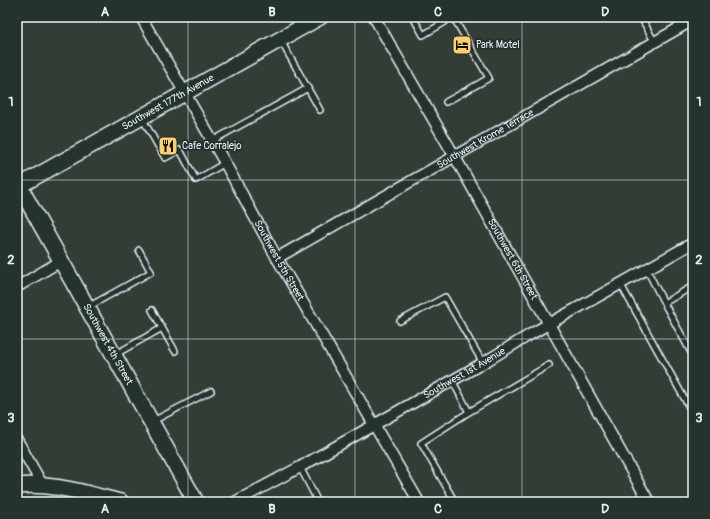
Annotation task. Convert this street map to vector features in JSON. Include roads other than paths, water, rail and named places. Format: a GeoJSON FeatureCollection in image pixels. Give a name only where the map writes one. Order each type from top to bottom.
{"type":"FeatureCollection","features":[{"type":"Feature","properties":{"kind":"street","name":"Southwest 5th Street"},"geometry":{"type":"LineString","coordinates":[[142,17],[277,258],[419,502]]}},
{"type":"Feature","properties":{"kind":"street","name":"Southwest 177th Avenue"},"geometry":{"type":"LineString","coordinates":[[18,185],[320,17]]}},
{"type":"Feature","properties":{"kind":"street","name":"Southwest 6th Street"},"geometry":{"type":"LineString","coordinates":[[374,17],[455,157],[649,502]]}},
{"type":"Feature","properties":{"kind":"street","name":"Southwest Krome Terrace"},"geometry":{"type":"LineString","coordinates":[[277,258],[655,43],[691,19]]}},
{"type":"Feature","properties":{"kind":"street","name":"Southwest 4th Street"},"geometry":{"type":"LineString","coordinates":[[18,185],[196,502]]}},
{"type":"Feature","properties":{"kind":"street","name":"Southwest 1st Avenue"},"geometry":{"type":"LineString","coordinates":[[240,501],[483,363],[548,324],[621,285],[693,243]]}},
{"type":"Feature","properties":{"kind":"street"},"geometry":{"type":"LineString","coordinates":[[17,287],[61,261]]}},
{"type":"Feature","properties":{"kind":"street"},"geometry":{"type":"LineString","coordinates":[[17,440],[43,486]]}},
{"type":"Feature","properties":{"kind":"street"},"geometry":{"type":"LineString","coordinates":[[17,486],[43,486],[121,502]]}},
{"type":"Feature","properties":{"kind":"lane"},"geometry":{"type":"LineString","coordinates":[[413,17],[423,35],[445,22],[442,17]]}},
{"type":"Feature","properties":{"kind":"lane"},"geometry":{"type":"LineString","coordinates":[[446,102],[489,78],[454,17]]}},
{"type":"Feature","properties":{"kind":"lane"},"geometry":{"type":"LineString","coordinates":[[641,17],[655,43]]}},
{"type":"Feature","properties":{"kind":"lane"},"geometry":{"type":"LineString","coordinates":[[280,39],[320,110]]}},
{"type":"Feature","properties":{"kind":"lane"},"geometry":{"type":"LineString","coordinates":[[212,141],[308,88]]}},
{"type":"Feature","properties":{"kind":"lane"},"geometry":{"type":"LineString","coordinates":[[142,117],[165,158],[180,150],[196,180],[225,163]]}},
{"type":"Feature","properties":{"kind":"lane"},"geometry":{"type":"LineString","coordinates":[[87,308],[151,272],[139,250]]}},
{"type":"Feature","properties":{"kind":"lane"},"geometry":{"type":"LineString","coordinates":[[647,270],[693,356]]}},
{"type":"Feature","properties":{"kind":"lane"},"geometry":{"type":"LineString","coordinates":[[621,285],[693,414]]}},
{"type":"Feature","properties":{"kind":"lane"},"geometry":{"type":"LineString","coordinates":[[664,303],[693,286]]}},
{"type":"Feature","properties":{"kind":"lane"},"geometry":{"type":"LineString","coordinates":[[400,321],[445,297],[483,363]]}},
{"type":"Feature","properties":{"kind":"lane"},"geometry":{"type":"LineString","coordinates":[[152,310],[175,351]]}},
{"type":"Feature","properties":{"kind":"lane"},"geometry":{"type":"LineString","coordinates":[[114,355],[162,328]]}},
{"type":"Feature","properties":{"kind":"lane"},"geometry":{"type":"LineString","coordinates":[[455,502],[421,443],[469,412],[549,365]]}},
{"type":"Feature","properties":{"kind":"lane"},"geometry":{"type":"LineString","coordinates":[[452,380],[469,412]]}},
{"type":"Feature","properties":{"kind":"lane"},"geometry":{"type":"LineString","coordinates":[[152,422],[211,391]]}},
{"type":"Feature","properties":{"kind":"lane"},"geometry":{"type":"LineString","coordinates":[[300,467],[318,502]]}},
{"type":"Feature","properties":{"kind":"place","name":"Park Motel"},"geometry":{"type":"Point","coordinates":[462,45]}},
{"type":"Feature","properties":{"kind":"place","name":"Cafe Corralejo"},"geometry":{"type":"Point","coordinates":[168,146]}}]}
